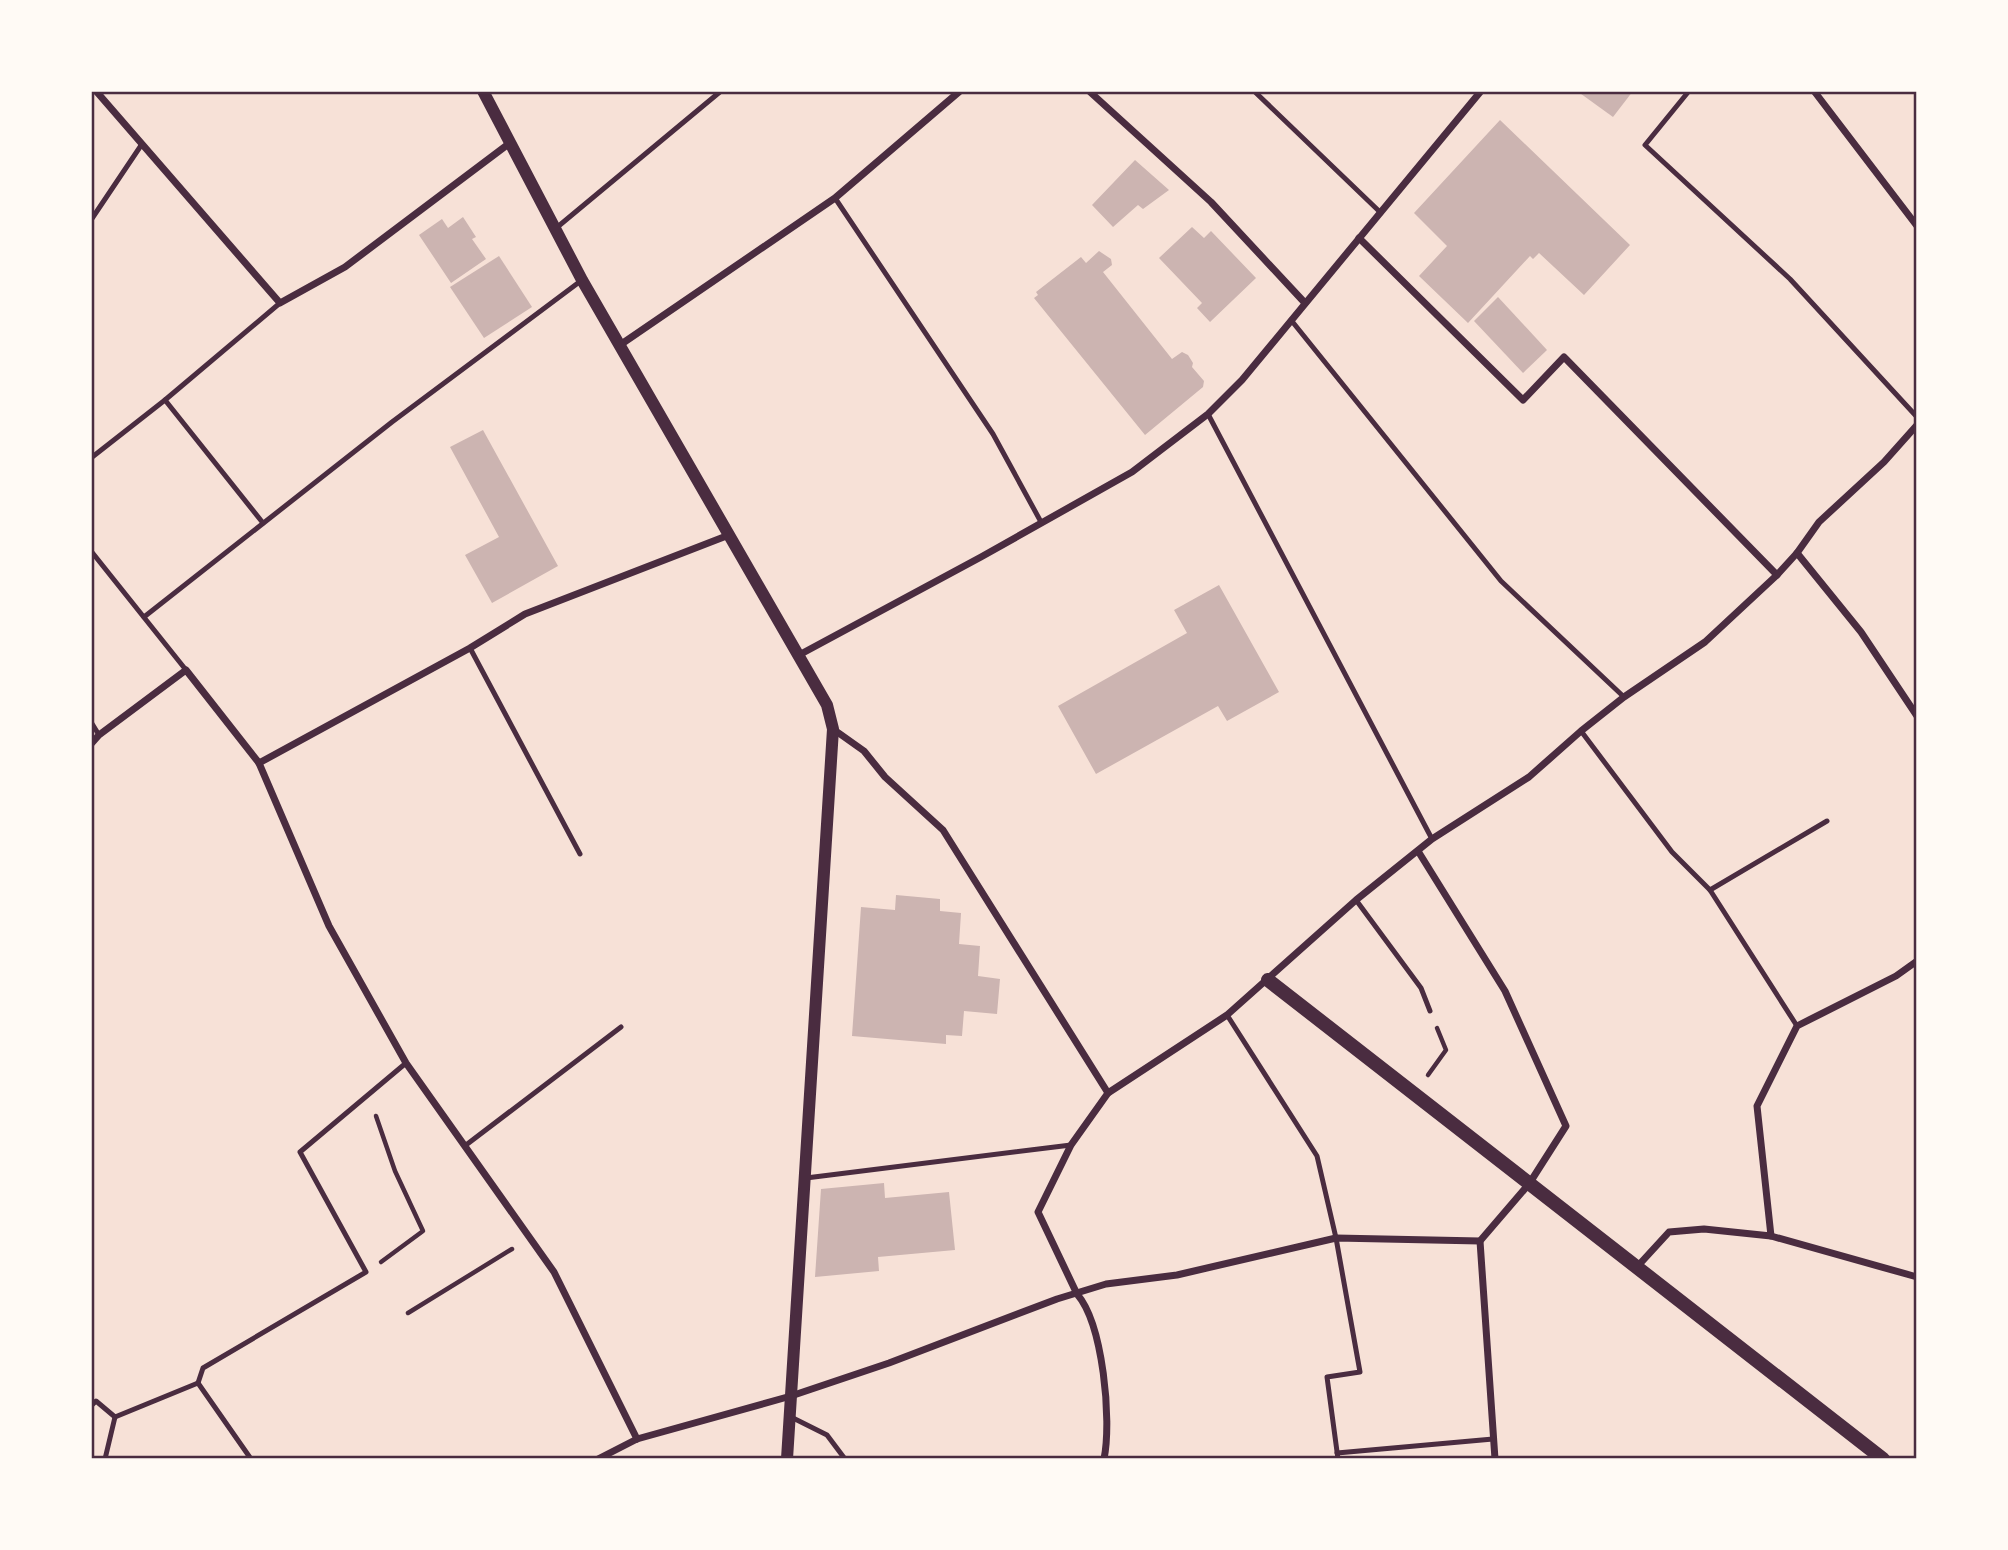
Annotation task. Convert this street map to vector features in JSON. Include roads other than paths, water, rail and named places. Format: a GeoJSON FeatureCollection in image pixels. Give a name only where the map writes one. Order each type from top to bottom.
{"type":"FeatureCollection","features":[{"type":"Feature","properties":{"kind":"main road"},"geometry":{"type":"LineString","coordinates":[[1268,980],[1883,1459]]}},
{"type":"Feature","properties":{"kind":"street"},"geometry":{"type":"LineString","coordinates":[[96,91],[280,303],[345,267],[511,142]]}},
{"type":"Feature","properties":{"kind":"street"},"geometry":{"type":"LineString","coordinates":[[483,91],[582,280],[827,705],[833,729],[787,1459]]}},
{"type":"Feature","properties":{"kind":"street"},"geometry":{"type":"LineString","coordinates":[[620,345],[835,198],[960,91]]}},
{"type":"Feature","properties":{"kind":"street"},"geometry":{"type":"LineString","coordinates":[[1089,91],[1211,202],[1305,303]]}},
{"type":"Feature","properties":{"kind":"street"},"geometry":{"type":"LineString","coordinates":[[799,655],[1132,472],[1208,414],[1242,380],[1481,91]]}},
{"type":"Feature","properties":{"kind":"street"},"geometry":{"type":"LineString","coordinates":[[1814,91],[1917,226]]}},
{"type":"Feature","properties":{"kind":"street"},"geometry":{"type":"LineString","coordinates":[[1359,238],[1523,400],[1564,357],[1777,575]]}},
{"type":"Feature","properties":{"kind":"street"},"geometry":{"type":"LineString","coordinates":[[1104,1459],[1105,1378],[1087,1305],[1077,1294],[1038,1212],[1071,1145],[1108,1093],[1227,1015],[1356,900],[1432,839],[1529,777],[1624,697],[1704,642],[1777,575],[1819,523],[1884,462],[1917,425]]}},
{"type":"Feature","properties":{"kind":"street"},"geometry":{"type":"LineString","coordinates":[[259,763],[470,648],[525,614],[730,534]]}},
{"type":"Feature","properties":{"kind":"street"},"geometry":{"type":"LineString","coordinates":[[1797,553],[1861,632],[1917,716]]}},
{"type":"Feature","properties":{"kind":"street"},"geometry":{"type":"LineString","coordinates":[[91,744],[99,735],[186,670],[259,763],[329,926],[406,1063],[554,1272],[637,1439]]}},
{"type":"Feature","properties":{"kind":"street"},"geometry":{"type":"LineString","coordinates":[[833,729],[864,751],[885,776],[943,830],[1108,1093]]}},
{"type":"Feature","properties":{"kind":"street"},"geometry":{"type":"LineString","coordinates":[[1418,851],[1505,991],[1566,1126],[1529,1184],[1480,1241],[1495,1459]]}},
{"type":"Feature","properties":{"kind":"street"},"geometry":{"type":"LineString","coordinates":[[1771,1236],[1756,1105],[1797,1026],[1896,976],[1917,961]]}},
{"type":"Feature","properties":{"kind":"street"},"geometry":{"type":"LineString","coordinates":[[1636,1268],[1669,1232],[1704,1229],[1771,1236],[1917,1277]]}},
{"type":"Feature","properties":{"kind":"street"},"geometry":{"type":"LineString","coordinates":[[598,1459],[637,1439],[791,1396],[889,1363],[1057,1299],[1106,1284],[1177,1275],[1336,1238],[1480,1241]]}},
{"type":"Feature","properties":{"kind":"lane"},"geometry":{"type":"LineString","coordinates":[[555,229],[721,91]]}},
{"type":"Feature","properties":{"kind":"lane"},"geometry":{"type":"LineString","coordinates":[[1254,91],[1381,213]]}},
{"type":"Feature","properties":{"kind":"lane"},"geometry":{"type":"LineString","coordinates":[[1689,91],[1645,145],[1790,279],[1917,417]]}},
{"type":"Feature","properties":{"kind":"lane"},"geometry":{"type":"LineString","coordinates":[[91,220],[142,144]]}},
{"type":"Feature","properties":{"kind":"lane"},"geometry":{"type":"LineString","coordinates":[[835,198],[993,434],[1041,522]]}},
{"type":"Feature","properties":{"kind":"lane"},"geometry":{"type":"LineString","coordinates":[[144,617],[392,422],[582,280]]}},
{"type":"Feature","properties":{"kind":"lane"},"geometry":{"type":"LineString","coordinates":[[91,458],[280,303]]}},
{"type":"Feature","properties":{"kind":"lane"},"geometry":{"type":"LineString","coordinates":[[1291,320],[1501,581],[1624,697]]}},
{"type":"Feature","properties":{"kind":"lane"},"geometry":{"type":"LineString","coordinates":[[165,400],[263,523]]}},
{"type":"Feature","properties":{"kind":"lane"},"geometry":{"type":"LineString","coordinates":[[1208,414],[1432,839]]}},
{"type":"Feature","properties":{"kind":"lane"},"geometry":{"type":"LineString","coordinates":[[91,551],[186,670]]}},
{"type":"Feature","properties":{"kind":"lane"},"geometry":{"type":"LineString","coordinates":[[470,648],[580,854]]}},
{"type":"Feature","properties":{"kind":"lane"},"geometry":{"type":"LineString","coordinates":[[91,722],[99,735]]}},
{"type":"Feature","properties":{"kind":"lane"},"geometry":{"type":"LineString","coordinates":[[1581,731],[1672,852],[1710,890],[1797,1026]]}},
{"type":"Feature","properties":{"kind":"lane"},"geometry":{"type":"LineString","coordinates":[[1710,890],[1827,821]]}},
{"type":"Feature","properties":{"kind":"lane"},"geometry":{"type":"LineString","coordinates":[[1356,900],[1420,988],[1430,1011]]}},
{"type":"Feature","properties":{"kind":"lane"},"geometry":{"type":"LineString","coordinates":[[1227,1015],[1317,1156],[1336,1238],[1360,1372],[1327,1377],[1337,1456],[1493,1439]]}},
{"type":"Feature","properties":{"kind":"lane"},"geometry":{"type":"LineString","coordinates":[[466,1145],[621,1027]]}},
{"type":"Feature","properties":{"kind":"lane"},"geometry":{"type":"LineString","coordinates":[[198,1382],[202,1368],[366,1272],[300,1152],[406,1063]]}},
{"type":"Feature","properties":{"kind":"lane"},"geometry":{"type":"LineString","coordinates":[[806,1178],[1071,1145]]}},
{"type":"Feature","properties":{"kind":"lane"},"geometry":{"type":"LineString","coordinates":[[115,1417],[198,1382]]}},
{"type":"Feature","properties":{"kind":"lane"},"geometry":{"type":"LineString","coordinates":[[198,1382],[251,1459]]}},
{"type":"Feature","properties":{"kind":"lane"},"geometry":{"type":"LineString","coordinates":[[93,1401],[115,1417]]}},
{"type":"Feature","properties":{"kind":"lane"},"geometry":{"type":"LineString","coordinates":[[789,1416],[827,1435],[845,1459]]}},
{"type":"Feature","properties":{"kind":"lane"},"geometry":{"type":"LineString","coordinates":[[105,1459],[115,1417]]}}]}
